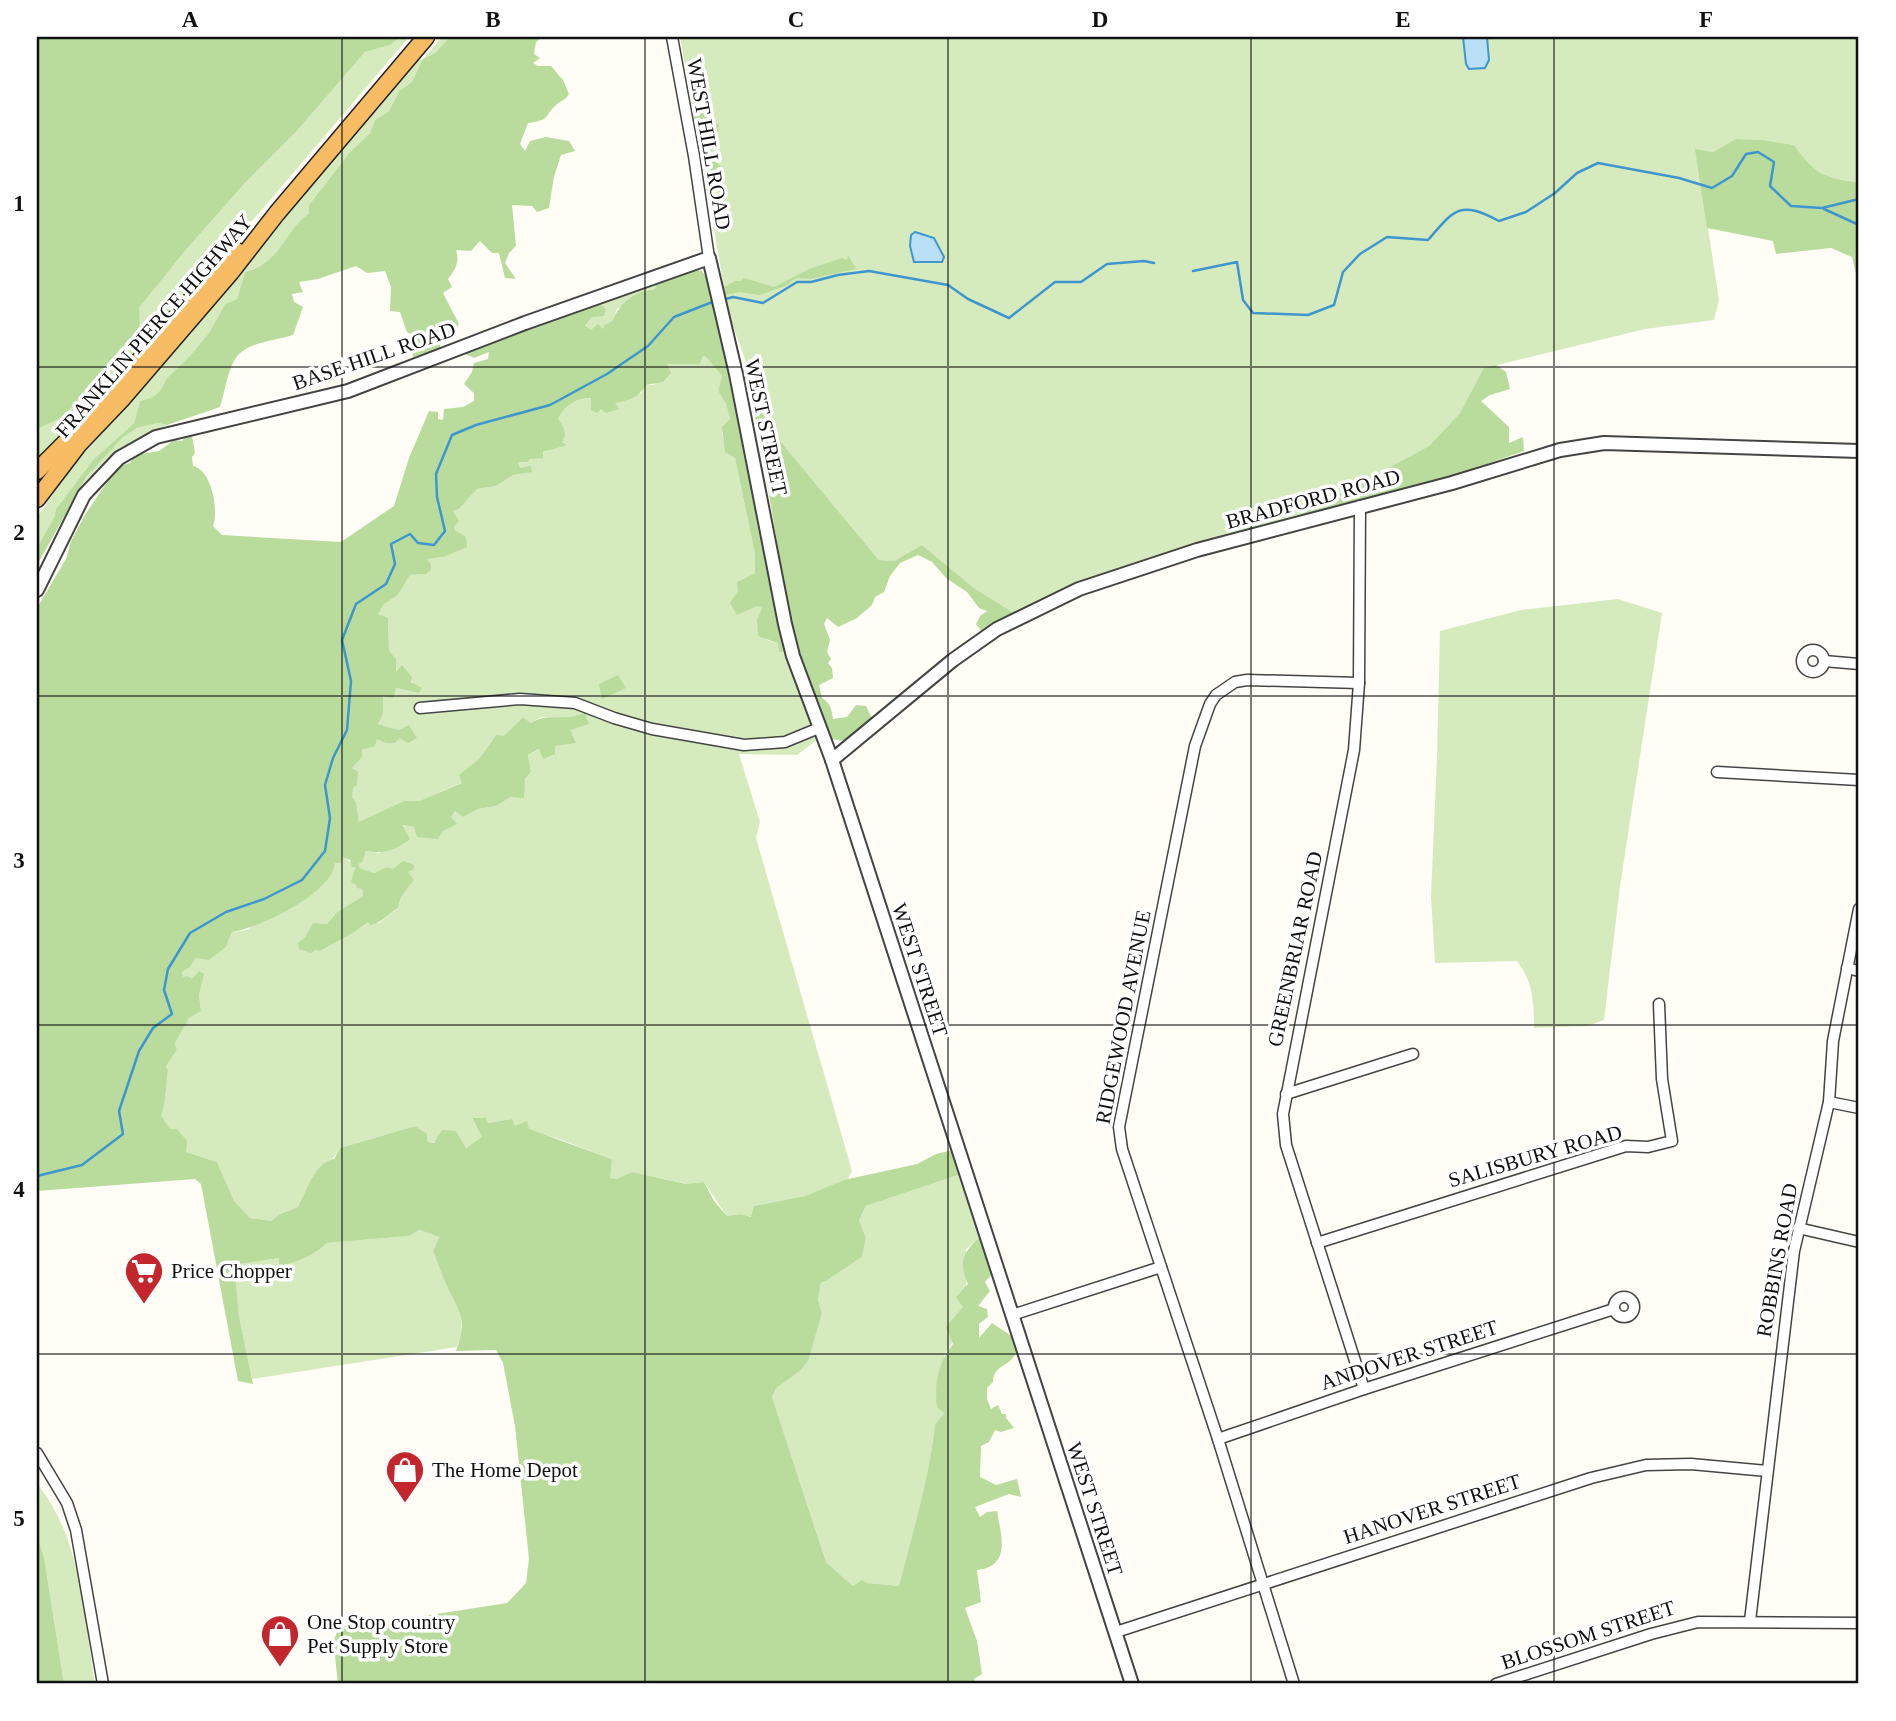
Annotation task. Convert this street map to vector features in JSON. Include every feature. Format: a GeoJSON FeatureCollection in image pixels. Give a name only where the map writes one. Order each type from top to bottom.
{"type":"FeatureCollection","features":[{"type":"Feature","properties":{"kind":"highway","name":"FRANKLIN PIERCE HIGHWAY"},"geometry":{"type":"LineString","coordinates":[[37,499],[79,444],[121,400],[222,282],[426,37]]}},
{"type":"Feature","properties":{"kind":"highway","name":"FRANKLIN PIERCE HIGHWAY"},"geometry":{"type":"LineString","coordinates":[[37,471],[95,413],[220,267],[277,213]]}},
{"type":"Feature","properties":{"kind":"street","name":"WEST HILL ROAD"},"geometry":{"type":"LineString","coordinates":[[671,37],[694,156],[709,258]]}},
{"type":"Feature","properties":{"kind":"street","name":"WEST STREET"},"geometry":{"type":"LineString","coordinates":[[709,258],[736,374],[793,656],[832,760],[1132,1684]]}},
{"type":"Feature","properties":{"kind":"street","name":"BASE HILL ROAD"},"geometry":{"type":"LineString","coordinates":[[37,590],[84,495],[119,458],[156,437],[348,391],[525,323],[709,258]]}},
{"type":"Feature","properties":{"kind":"street","name":"BRADFORD ROAD"},"geometry":{"type":"LineString","coordinates":[[832,760],[964,652],[997,629],[1059,597],[1197,550],[1452,483],[1560,450],[1604,443],[1859,451]]}},
{"type":"Feature","properties":{"kind":"street","name":"GREENBRIAR ROAD"},"geometry":{"type":"LineString","coordinates":[[1360,506],[1359,683],[1351,775],[1283,1114],[1286,1145],[1364,1389]]}},
{"type":"Feature","properties":{"kind":"street"},"geometry":{"type":"LineString","coordinates":[[1824,661],[1859,664]]}},
{"type":"Feature","properties":{"kind":"street","name":"RIDGEWOOD AVENUE"},"geometry":{"type":"LineString","coordinates":[[1294,1684],[1218,1439],[1122,1149],[1118,1127],[1199,728],[1216,695],[1235,682],[1247,680],[1359,683]]}},
{"type":"Feature","properties":{"kind":"street"},"geometry":{"type":"LineString","coordinates":[[420,708],[520,699],[575,703],[652,729],[744,745],[785,742],[819,728]]}},
{"type":"Feature","properties":{"kind":"street"},"geometry":{"type":"LineString","coordinates":[[1717,772],[1859,780]]}},
{"type":"Feature","properties":{"kind":"street","name":"ROBBINS ROAD"},"geometry":{"type":"LineString","coordinates":[[1750,1621],[1784,1323],[1798,1228],[1829,1102],[1833,1041],[1859,909]]}},
{"type":"Feature","properties":{"kind":"street"},"geometry":{"type":"LineString","coordinates":[[1847,968],[1859,971]]}},
{"type":"Feature","properties":{"kind":"street","name":"SALISBURY ROAD"},"geometry":{"type":"LineString","coordinates":[[1317,1243],[1626,1146],[1648,1147],[1672,1141],[1662,1079],[1659,1004]]}},
{"type":"Feature","properties":{"kind":"street"},"geometry":{"type":"LineString","coordinates":[[1286,1094],[1413,1054]]}},
{"type":"Feature","properties":{"kind":"street"},"geometry":{"type":"LineString","coordinates":[[1829,1102],[1859,1108]]}},
{"type":"Feature","properties":{"kind":"street"},"geometry":{"type":"LineString","coordinates":[[1798,1228],[1859,1242]]}},
{"type":"Feature","properties":{"kind":"street"},"geometry":{"type":"LineString","coordinates":[[1012,1315],[1161,1267]]}},
{"type":"Feature","properties":{"kind":"street","name":"ANDOVER STREET"},"geometry":{"type":"LineString","coordinates":[[1218,1439],[1614,1309]]}},
{"type":"Feature","properties":{"kind":"street"},"geometry":{"type":"LineString","coordinates":[[39,1458],[66,1503],[76,1530],[103,1684]]}},
{"type":"Feature","properties":{"kind":"street","name":"HANOVER STREET"},"geometry":{"type":"LineString","coordinates":[[1116,1632],[1591,1478],[1646,1465],[1691,1464],[1767,1471]]}},
{"type":"Feature","properties":{"kind":"street","name":"BLOSSOM STREET"},"geometry":{"type":"LineString","coordinates":[[1496,1684],[1683,1624],[1750,1621],[1859,1623]]}},
{"type":"Feature","properties":{"kind":"green space"},"geometry":{"type":"Polygon","coordinates":[[[37,37],[401,37],[390,45],[365,52],[296,132],[244,184],[139,308],[140,337],[61,418],[37,429],[37,37]]]}},
{"type":"Feature","properties":{"kind":"green space"},"geometry":{"type":"Polygon","coordinates":[[[401,37],[409,37],[95,405],[37,466],[37,429],[58,419],[139,308],[185,251],[244,184],[296,132],[365,52],[390,45],[401,37]]]}},
{"type":"Feature","properties":{"kind":"green space"},"geometry":{"type":"Polygon","coordinates":[[[442,37],[450,37],[436,52],[422,60],[442,37]]]}},
{"type":"Feature","properties":{"kind":"green space"},"geometry":{"type":"Polygon","coordinates":[[[450,37],[543,37],[536,42],[534,54],[540,58],[533,63],[538,66],[551,66],[563,80],[569,94],[544,119],[528,123],[520,144],[525,151],[530,141],[546,137],[569,141],[575,151],[561,155],[549,208],[537,212],[532,206],[512,205],[516,246],[505,263],[516,279],[505,278],[499,253],[492,253],[480,241],[471,251],[456,250],[456,266],[448,279],[452,287],[443,293],[459,324],[454,333],[441,336],[440,348],[413,357],[410,346],[416,338],[407,332],[400,312],[390,311],[391,287],[385,271],[367,273],[356,266],[318,279],[299,282],[303,292],[292,294],[294,302],[303,307],[293,335],[258,344],[239,354],[229,372],[220,407],[167,425],[158,423],[137,428],[123,437],[87,476],[37,565],[37,548],[55,516],[56,509],[93,460],[134,423],[140,401],[153,397],[161,390],[167,378],[209,333],[225,304],[237,299],[245,272],[258,267],[275,254],[309,213],[309,205],[349,153],[370,133],[375,120],[389,111],[399,91],[412,82],[422,60],[436,52],[450,37]]]}},
{"type":"Feature","properties":{"kind":"green space"},"geometry":{"type":"Polygon","coordinates":[[[680,37],[1859,37],[1859,182],[1837,179],[1821,173],[1794,145],[1737,139],[1713,152],[1696,150],[1719,300],[1714,320],[1645,329],[1485,368],[1460,413],[1429,446],[1298,516],[1198,543],[1091,578],[1017,615],[974,588],[922,545],[894,561],[879,560],[781,442],[729,315],[680,37]]]}},
{"type":"Feature","properties":{"kind":"green space"},"geometry":{"type":"Polygon","coordinates":[[[418,59],[422,60],[412,82],[399,91],[389,111],[375,120],[370,133],[349,153],[309,205],[309,213],[278,253],[245,272],[237,299],[225,304],[209,333],[167,378],[162,390],[153,397],[140,401],[134,423],[93,460],[56,509],[56,516],[37,548],[37,517],[70,470],[418,59]]]}},
{"type":"Feature","properties":{"kind":"green space"},"geometry":{"type":"Polygon","coordinates":[[[689,86],[699,89],[702,108],[714,125],[719,124],[716,149],[700,149],[721,168],[722,173],[718,173],[724,182],[716,186],[706,184],[689,86]]]}},
{"type":"Feature","properties":{"kind":"green space"},"geometry":{"type":"Polygon","coordinates":[[[1736,139],[1794,145],[1821,173],[1837,179],[1859,182],[1859,276],[1856,274],[1852,257],[1831,248],[1776,254],[1773,241],[1707,228],[1695,149],[1713,152],[1736,139]]]}},
{"type":"Feature","properties":{"kind":"green space"},"geometry":{"type":"Polygon","coordinates":[[[848,255],[856,269],[810,279],[796,278],[786,286],[759,295],[739,292],[725,295],[724,287],[744,278],[774,287],[809,269],[842,258],[847,260],[848,255]]]}},
{"type":"Feature","properties":{"kind":"green space"},"geometry":{"type":"Polygon","coordinates":[[[690,269],[702,271],[709,282],[744,442],[758,528],[788,651],[779,652],[778,643],[758,636],[757,620],[762,608],[757,606],[737,615],[730,603],[738,591],[737,582],[755,573],[755,554],[735,458],[725,452],[722,427],[730,419],[726,404],[718,391],[722,376],[706,357],[703,356],[700,364],[667,364],[671,373],[663,382],[646,385],[633,398],[615,403],[619,409],[606,413],[601,409],[597,413],[591,410],[591,398],[568,406],[558,418],[565,433],[562,442],[567,445],[543,452],[543,458],[518,462],[520,468],[531,466],[532,472],[513,475],[496,486],[477,489],[459,509],[453,511],[459,521],[454,527],[466,537],[467,547],[443,557],[427,559],[431,570],[426,574],[410,575],[398,595],[384,604],[378,614],[388,618],[389,651],[396,659],[396,672],[402,665],[412,677],[411,682],[422,688],[419,693],[396,688],[393,698],[383,696],[383,714],[378,724],[399,730],[409,725],[417,738],[408,743],[400,738],[395,743],[377,739],[375,746],[362,750],[362,757],[352,768],[358,772],[352,797],[356,802],[359,822],[404,801],[419,801],[462,783],[459,775],[479,759],[496,735],[504,736],[523,717],[531,723],[544,718],[570,717],[585,713],[589,724],[570,730],[576,743],[555,746],[555,754],[543,759],[539,749],[528,755],[531,772],[525,779],[524,798],[511,797],[496,806],[478,809],[463,817],[455,811],[451,817],[457,824],[443,831],[438,839],[417,837],[414,827],[402,825],[410,839],[390,850],[366,851],[362,862],[358,864],[360,868],[374,873],[387,867],[393,869],[403,861],[414,865],[414,869],[408,872],[414,880],[401,897],[398,908],[381,920],[370,925],[368,922],[320,951],[311,953],[299,949],[298,943],[313,923],[327,924],[336,913],[363,896],[362,889],[351,882],[355,868],[350,860],[342,857],[341,863],[335,863],[322,886],[309,897],[259,924],[232,932],[226,947],[209,960],[196,958],[190,967],[182,972],[183,977],[192,979],[199,971],[204,974],[199,994],[201,1011],[189,1018],[175,1043],[177,1050],[166,1066],[168,1070],[161,1116],[170,1129],[177,1129],[187,1141],[186,1152],[217,1162],[234,1201],[250,1218],[271,1221],[298,1207],[316,1172],[334,1159],[340,1148],[415,1126],[427,1134],[427,1141],[434,1143],[442,1130],[456,1131],[466,1148],[482,1137],[472,1118],[486,1118],[488,1123],[512,1119],[515,1126],[527,1121],[529,1129],[612,1159],[610,1178],[617,1179],[632,1172],[686,1184],[704,1182],[714,1201],[727,1216],[741,1214],[751,1217],[754,1206],[805,1196],[844,1180],[917,1164],[936,1154],[953,1150],[961,1174],[866,1206],[859,1220],[866,1238],[862,1257],[821,1283],[818,1300],[822,1313],[808,1361],[800,1371],[776,1388],[772,1397],[826,1562],[853,1586],[862,1580],[867,1583],[899,1586],[925,1485],[935,1424],[945,1413],[937,1407],[936,1390],[938,1374],[953,1344],[946,1327],[963,1307],[956,1297],[968,1284],[963,1269],[964,1258],[980,1237],[993,1273],[985,1282],[990,1291],[978,1306],[987,1309],[988,1317],[979,1324],[979,1338],[992,1323],[1016,1339],[1019,1349],[1012,1359],[997,1371],[993,1382],[987,1388],[991,1409],[998,1405],[1014,1428],[1001,1432],[995,1430],[989,1442],[981,1446],[980,1477],[996,1485],[1017,1479],[1021,1497],[1009,1494],[975,1507],[980,1517],[987,1512],[997,1511],[1002,1539],[1000,1556],[988,1567],[977,1570],[981,1602],[965,1608],[977,1641],[982,1674],[974,1679],[975,1684],[338,1684],[335,1656],[331,1649],[338,1629],[356,1620],[366,1625],[507,1603],[526,1583],[529,1559],[515,1426],[503,1363],[496,1350],[456,1351],[462,1324],[433,1251],[439,1237],[420,1230],[409,1236],[327,1243],[304,1258],[279,1266],[279,1258],[234,1265],[239,1316],[253,1384],[238,1381],[201,1184],[195,1179],[37,1191],[37,608],[66,559],[71,541],[85,515],[117,467],[130,463],[135,455],[159,451],[174,440],[182,441],[185,435],[192,436],[195,453],[192,457],[193,466],[200,469],[209,483],[215,511],[213,526],[222,535],[341,542],[394,506],[409,458],[429,411],[438,412],[438,419],[443,420],[444,409],[463,407],[474,401],[474,393],[464,384],[474,363],[488,359],[489,352],[474,358],[463,353],[499,336],[599,303],[606,309],[604,316],[592,317],[585,326],[591,330],[598,324],[603,329],[629,299],[655,289],[656,283],[690,269]]]}},
{"type":"Feature","properties":{"kind":"green space"},"geometry":{"type":"Polygon","coordinates":[[[656,283],[655,289],[648,290],[617,309],[612,321],[604,325],[603,329],[591,331],[585,326],[592,317],[605,309],[599,303],[656,283]]]}},
{"type":"Feature","properties":{"kind":"green space"},"geometry":{"type":"Polygon","coordinates":[[[703,356],[722,376],[718,391],[726,404],[730,419],[722,433],[726,447],[735,458],[755,554],[755,573],[737,582],[757,606],[762,608],[767,640],[778,643],[788,651],[817,740],[797,755],[739,754],[760,822],[756,838],[852,1171],[848,1179],[805,1196],[754,1206],[752,1217],[741,1214],[727,1216],[704,1182],[687,1184],[632,1172],[617,1180],[609,1178],[612,1159],[515,1126],[512,1119],[487,1123],[472,1119],[483,1137],[466,1148],[427,1141],[415,1126],[340,1148],[298,1207],[271,1221],[250,1218],[234,1202],[217,1162],[186,1152],[160,1116],[166,1093],[166,1066],[177,1050],[175,1043],[189,1018],[201,1010],[199,994],[192,980],[183,977],[182,972],[190,967],[196,958],[226,947],[232,932],[247,930],[341,857],[352,864],[356,885],[362,889],[363,896],[334,915],[327,924],[313,923],[305,938],[298,943],[320,951],[369,921],[379,923],[398,908],[401,897],[414,880],[387,867],[374,873],[360,868],[357,863],[366,851],[380,853],[401,825],[414,827],[451,817],[455,811],[463,817],[478,809],[496,806],[511,797],[531,772],[528,755],[540,749],[543,759],[570,730],[572,719],[541,717],[531,723],[523,717],[504,737],[496,735],[479,759],[460,775],[463,782],[419,801],[404,801],[359,823],[356,802],[352,798],[352,768],[362,757],[362,750],[377,739],[399,730],[378,724],[383,714],[383,696],[396,688],[419,693],[402,666],[396,673],[389,651],[388,618],[377,615],[384,604],[398,595],[410,575],[426,574],[426,559],[443,557],[456,531],[454,526],[458,521],[453,511],[459,509],[477,489],[496,486],[513,475],[519,468],[518,462],[566,444],[562,442],[558,418],[567,405],[592,398],[601,409],[618,409],[614,403],[641,393],[645,385],[654,385],[667,363],[700,364],[703,356]]]}},
{"type":"Feature","properties":{"kind":"green space"},"geometry":{"type":"Polygon","coordinates":[[[1496,365],[1506,372],[1510,389],[1490,395],[1481,401],[1509,427],[1509,443],[1523,437],[1524,451],[1384,497],[1298,516],[1429,446],[1460,413],[1484,368],[1496,365]]]}},
{"type":"Feature","properties":{"kind":"green space"},"geometry":{"type":"Polygon","coordinates":[[[750,370],[781,442],[879,560],[894,561],[922,545],[974,588],[1017,615],[983,633],[976,624],[980,616],[987,611],[979,608],[967,592],[946,578],[932,562],[918,555],[900,563],[890,576],[884,592],[875,597],[872,605],[857,618],[838,627],[827,618],[824,624],[830,640],[827,652],[831,659],[828,663],[832,668],[833,678],[819,685],[822,698],[830,707],[833,719],[847,717],[856,705],[866,706],[873,720],[843,741],[832,739],[795,650],[762,452],[753,406],[743,374],[750,370]]]}},
{"type":"Feature","properties":{"kind":"green space"},"geometry":{"type":"Polygon","coordinates":[[[158,423],[167,425],[120,449],[82,485],[98,462],[121,438],[136,429],[158,423]]]}},
{"type":"Feature","properties":{"kind":"green space"},"geometry":{"type":"Polygon","coordinates":[[[1618,599],[1662,613],[1620,886],[1604,1020],[1587,1026],[1534,1028],[1532,993],[1517,961],[1435,963],[1431,897],[1440,631],[1521,610],[1618,599]]]}},
{"type":"Feature","properties":{"kind":"green space"},"geometry":{"type":"Polygon","coordinates":[[[618,675],[626,688],[602,699],[599,684],[618,675]]]}},
{"type":"Feature","properties":{"kind":"green space"},"geometry":{"type":"Polygon","coordinates":[[[961,1174],[980,1237],[966,1249],[964,1305],[957,1332],[944,1355],[946,1413],[935,1424],[925,1486],[900,1586],[867,1583],[853,1586],[826,1562],[772,1397],[775,1388],[800,1371],[822,1313],[818,1300],[821,1283],[862,1257],[866,1238],[859,1220],[866,1206],[961,1174]]]}},
{"type":"Feature","properties":{"kind":"green space"},"geometry":{"type":"Polygon","coordinates":[[[421,1230],[439,1237],[433,1251],[461,1310],[461,1333],[457,1347],[252,1379],[239,1316],[233,1265],[280,1258],[279,1265],[285,1264],[316,1251],[327,1243],[409,1236],[421,1230]]]}},
{"type":"Feature","properties":{"kind":"green space"},"geometry":{"type":"Polygon","coordinates":[[[37,1484],[64,1529],[72,1554],[84,1606],[95,1684],[64,1684],[44,1557],[37,1535],[37,1484]]]}},
{"type":"Feature","properties":{"kind":"green space"},"geometry":{"type":"Polygon","coordinates":[[[37,1535],[44,1557],[64,1684],[37,1684],[37,1535]]]}},
{"type":"Feature","properties":{"kind":"water"},"geometry":{"type":"Polygon","coordinates":[[[1463,37],[1487,37],[1489,60],[1485,68],[1469,69],[1463,37]]]}},
{"type":"Feature","properties":{"kind":"water"},"geometry":{"type":"Polygon","coordinates":[[[915,232],[934,238],[944,257],[942,262],[914,262],[910,246],[911,235],[915,232]]]}},
{"type":"Feature","properties":{"kind":"waterway"},"geometry":{"type":"LineString","coordinates":[[1193,271],[1237,262],[1243,300],[1253,313],[1308,315],[1334,305],[1343,272],[1360,254],[1387,237],[1428,240],[1445,221],[1459,211],[1475,211],[1499,221],[1526,212],[1555,193],[1577,173],[1598,163],[1679,178],[1712,188],[1732,176],[1746,154],[1758,152],[1774,162],[1770,186],[1791,206],[1822,208],[1859,199]]}},
{"type":"Feature","properties":{"kind":"waterway"},"geometry":{"type":"LineString","coordinates":[[1824,209],[1859,225]]}},
{"type":"Feature","properties":{"kind":"waterway"},"geometry":{"type":"LineString","coordinates":[[722,300],[733,297],[763,303],[797,282],[811,282],[869,271],[948,285],[968,299],[1009,318],[1055,282],[1081,282],[1107,264],[1144,261],[1154,263]]}},
{"type":"Feature","properties":{"kind":"waterway"},"geometry":{"type":"LineString","coordinates":[[37,1176],[82,1165],[123,1134],[119,1111],[139,1051],[153,1028],[172,1014],[164,990],[168,969],[190,933],[226,912],[264,899],[302,880],[325,851],[330,818],[325,785],[333,758],[347,730],[351,681],[342,640],[356,604],[386,584],[395,564],[391,544],[410,534],[418,543],[434,545],[445,531],[437,497],[436,474],[452,435],[476,425],[550,405],[607,374],[648,346],[674,317],[715,301]]}},
{"type":"Feature","properties":{"kind":"place","name":"Price Chopper"},"geometry":{"type":"Point","coordinates":[144,1305]}},
{"type":"Feature","properties":{"kind":"place","name":"The Home Depot"},"geometry":{"type":"Point","coordinates":[405,1504]}},
{"type":"Feature","properties":{"kind":"place","name":"One Stop country Pet Supply Store"},"geometry":{"type":"Point","coordinates":[280,1668]}}]}
